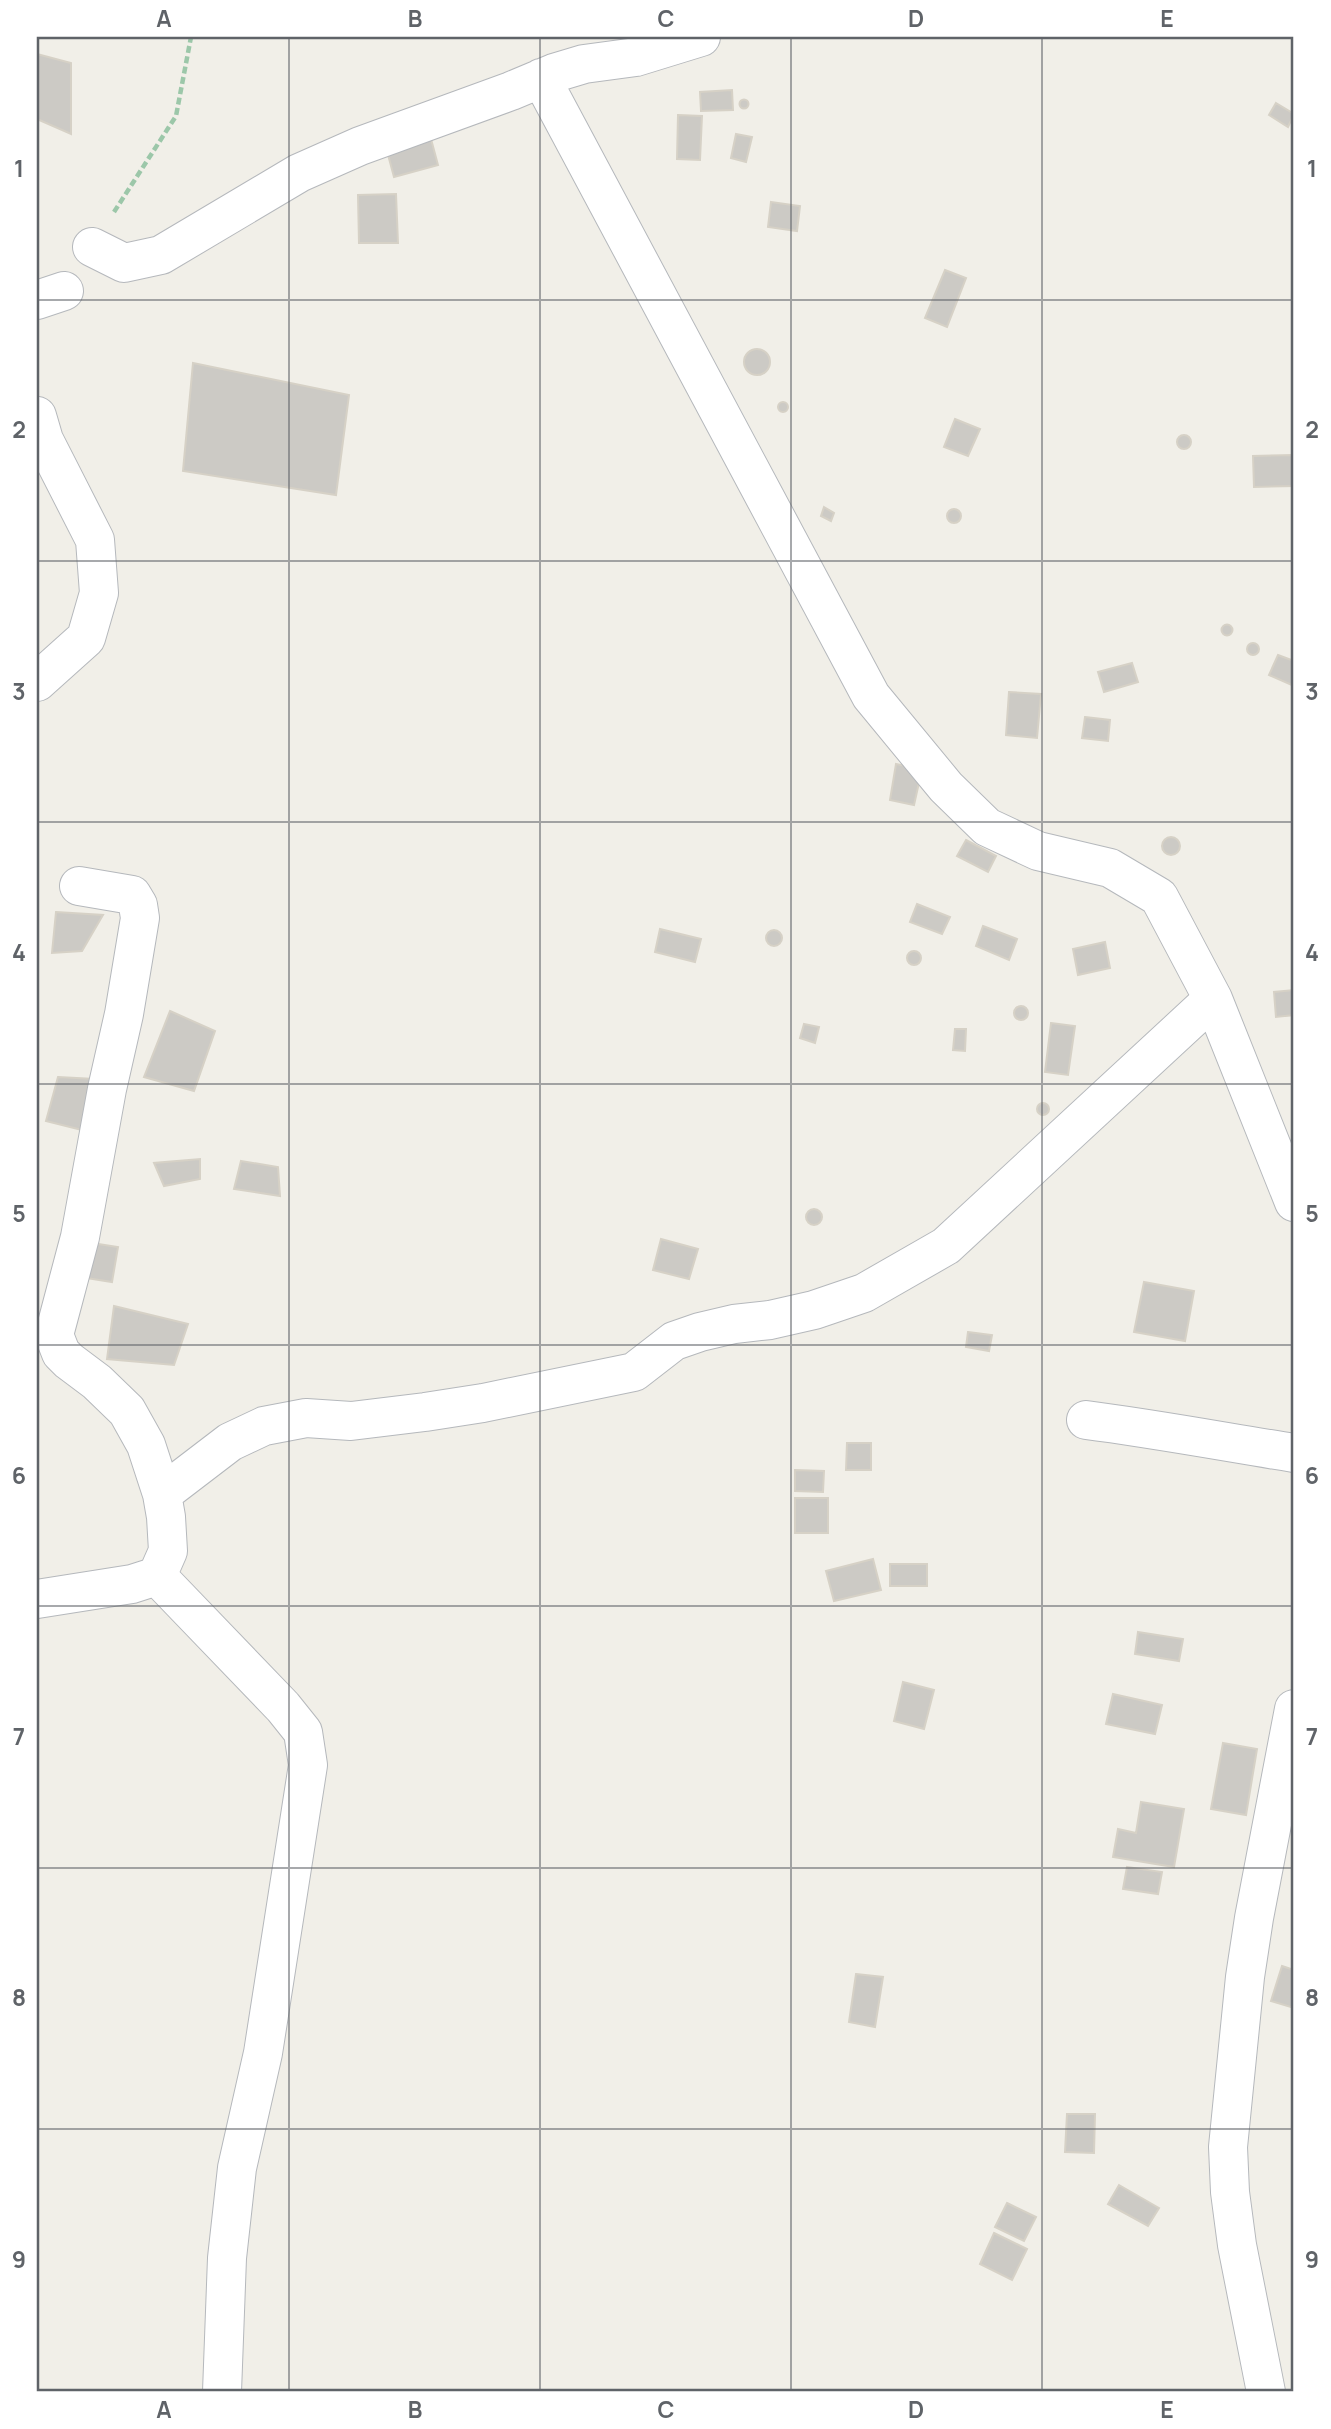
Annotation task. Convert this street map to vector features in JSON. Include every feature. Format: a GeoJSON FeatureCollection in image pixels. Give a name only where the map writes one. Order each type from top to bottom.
{"type":"FeatureCollection","features":[{"type":"Feature","properties":{"kind":"street"},"geometry":{"type":"LineString","coordinates":[[92,247],[124,263],[160,256],[299,173],[360,146],[584,64],[636,57],[701,37]]}},
{"type":"Feature","properties":{"kind":"street"},"geometry":{"type":"LineString","coordinates":[[541,78],[871,696],[946,787],[987,827],[1038,851],[1110,868],[1158,897],[1213,999],[1294,1202]]}},
{"type":"Feature","properties":{"kind":"street"},"geometry":{"type":"LineString","coordinates":[[37,416],[44,440],[95,540],[99,593],[86,638],[37,682]]}},
{"type":"Feature","properties":{"kind":"street"},"geometry":{"type":"LineString","coordinates":[[37,1599],[132,1584],[157,1576],[168,1551],[162,1494],[146,1446],[127,1411],[61,1353],[54,1335],[80,1237],[140,918],[138,905],[132,895],[79,886]]}},
{"type":"Feature","properties":{"kind":"street"},"geometry":{"type":"LineString","coordinates":[[162,1494],[229,1442],[264,1426],[306,1418],[351,1421],[425,1412],[634,1372],[674,1341],[699,1332],[781,1318],[864,1293],[946,1246],[1213,999]]}},
{"type":"Feature","properties":{"kind":"street"},"geometry":{"type":"LineString","coordinates":[[1086,1420],[1170,1431],[1294,1453]]}},
{"type":"Feature","properties":{"kind":"street"},"geometry":{"type":"LineString","coordinates":[[157,1576],[283,1707],[303,1732],[308,1765],[263,2053],[237,2168],[227,2258],[222,2392]]}},
{"type":"Feature","properties":{"kind":"street"},"geometry":{"type":"LineString","coordinates":[[1266,2392],[1237,2245],[1230,2192],[1228,2147],[1245,1977],[1294,1709]]}},
{"type":"Feature","properties":{"kind":"path"},"geometry":{"type":"LineString","coordinates":[[92,247],[176,116],[191,37]]}},
{"type":"Feature","properties":{"kind":"building"},"geometry":{"type":"Polygon","coordinates":[[[37,54],[71,63],[71,134],[37,119],[37,54]]]}},
{"type":"Feature","properties":{"kind":"building"},"geometry":{"type":"Polygon","coordinates":[[[732,90],[733,110],[701,111],[700,92],[732,90]]]}},
{"type":"Feature","properties":{"kind":"building"},"geometry":{"type":"Polygon","coordinates":[[[744,99],[749,104],[744,109],[739,104],[744,99]]]}},
{"type":"Feature","properties":{"kind":"building"},"geometry":{"type":"Polygon","coordinates":[[[1276,103],[1294,114],[1288,127],[1269,115],[1276,103]]]}},
{"type":"Feature","properties":{"kind":"building"},"geometry":{"type":"Polygon","coordinates":[[[678,115],[702,116],[700,160],[677,159],[678,115]]]}},
{"type":"Feature","properties":{"kind":"building"},"geometry":{"type":"Polygon","coordinates":[[[736,134],[752,137],[746,162],[731,158],[736,134]]]}},
{"type":"Feature","properties":{"kind":"building"},"geometry":{"type":"Polygon","coordinates":[[[431,139],[438,165],[394,177],[387,151],[431,139]]]}},
{"type":"Feature","properties":{"kind":"building"},"geometry":{"type":"Polygon","coordinates":[[[396,194],[398,243],[359,243],[358,195],[396,194]]]}},
{"type":"Feature","properties":{"kind":"building"},"geometry":{"type":"Polygon","coordinates":[[[771,202],[800,206],[797,231],[768,227],[771,202]]]}},
{"type":"Feature","properties":{"kind":"building"},"geometry":{"type":"Polygon","coordinates":[[[945,270],[966,278],[947,327],[925,318],[945,270]]]}},
{"type":"Feature","properties":{"kind":"building"},"geometry":{"type":"Polygon","coordinates":[[[757,349],[766,353],[770,362],[766,371],[757,375],[748,371],[744,362],[748,353],[757,349]]]}},
{"type":"Feature","properties":{"kind":"building"},"geometry":{"type":"Polygon","coordinates":[[[193,363],[349,395],[336,495],[183,471],[193,363]]]}},
{"type":"Feature","properties":{"kind":"building"},"geometry":{"type":"Polygon","coordinates":[[[783,402],[787,403],[787,411],[783,412],[779,411],[778,407],[779,403],[783,402]]]}},
{"type":"Feature","properties":{"kind":"building"},"geometry":{"type":"Polygon","coordinates":[[[955,419],[980,429],[968,456],[944,447],[955,419]]]}},
{"type":"Feature","properties":{"kind":"building"},"geometry":{"type":"Polygon","coordinates":[[[1184,435],[1189,437],[1189,447],[1184,449],[1179,447],[1177,442],[1179,437],[1184,435]]]}},
{"type":"Feature","properties":{"kind":"building"},"geometry":{"type":"Polygon","coordinates":[[[1294,455],[1294,486],[1254,487],[1253,456],[1294,455]]]}},
{"type":"Feature","properties":{"kind":"building"},"geometry":{"type":"Polygon","coordinates":[[[824,507],[834,513],[831,521],[821,516],[824,507]]]}},
{"type":"Feature","properties":{"kind":"building"},"geometry":{"type":"Polygon","coordinates":[[[951,509],[957,509],[961,516],[957,523],[951,523],[947,519],[947,513],[951,509]]]}},
{"type":"Feature","properties":{"kind":"building"},"geometry":{"type":"Polygon","coordinates":[[[1227,624],[1233,630],[1227,636],[1221,630],[1227,624]]]}},
{"type":"Feature","properties":{"kind":"building"},"geometry":{"type":"Polygon","coordinates":[[[1253,643],[1259,649],[1253,655],[1247,649],[1253,643]]]}},
{"type":"Feature","properties":{"kind":"building"},"geometry":{"type":"Polygon","coordinates":[[[1278,655],[1294,661],[1294,686],[1269,675],[1278,655]]]}},
{"type":"Feature","properties":{"kind":"building"},"geometry":{"type":"Polygon","coordinates":[[[1132,663],[1138,682],[1104,692],[1098,672],[1132,663]]]}},
{"type":"Feature","properties":{"kind":"building"},"geometry":{"type":"Polygon","coordinates":[[[1009,692],[1041,694],[1037,738],[1006,735],[1009,692]]]}},
{"type":"Feature","properties":{"kind":"building"},"geometry":{"type":"Polygon","coordinates":[[[1085,717],[1110,720],[1108,741],[1082,738],[1085,717]]]}},
{"type":"Feature","properties":{"kind":"building"},"geometry":{"type":"Polygon","coordinates":[[[896,764],[922,769],[914,805],[890,800],[896,764]]]}},
{"type":"Feature","properties":{"kind":"building"},"geometry":{"type":"Polygon","coordinates":[[[1171,837],[1177,840],[1180,846],[1177,852],[1171,855],[1165,852],[1162,846],[1165,840],[1171,837]]]}},
{"type":"Feature","properties":{"kind":"building"},"geometry":{"type":"Polygon","coordinates":[[[966,840],[996,856],[988,872],[957,856],[966,840]]]}},
{"type":"Feature","properties":{"kind":"building"},"geometry":{"type":"Polygon","coordinates":[[[917,904],[950,917],[942,934],[910,922],[917,904]]]}},
{"type":"Feature","properties":{"kind":"building"},"geometry":{"type":"Polygon","coordinates":[[[56,912],[103,915],[82,951],[52,953],[56,912]]]}},
{"type":"Feature","properties":{"kind":"building"},"geometry":{"type":"Polygon","coordinates":[[[983,926],[1017,939],[1009,960],[976,946],[983,926]]]}},
{"type":"Feature","properties":{"kind":"building"},"geometry":{"type":"Polygon","coordinates":[[[660,929],[701,939],[695,962],[655,952],[660,929]]]}},
{"type":"Feature","properties":{"kind":"building"},"geometry":{"type":"Polygon","coordinates":[[[774,930],[780,932],[780,944],[774,946],[768,944],[766,938],[768,932],[774,930]]]}},
{"type":"Feature","properties":{"kind":"building"},"geometry":{"type":"Polygon","coordinates":[[[1105,942],[1110,968],[1078,975],[1073,949],[1105,942]]]}},
{"type":"Feature","properties":{"kind":"building"},"geometry":{"type":"Polygon","coordinates":[[[911,951],[917,951],[921,958],[917,965],[911,965],[907,961],[907,955],[911,951]]]}},
{"type":"Feature","properties":{"kind":"building"},"geometry":{"type":"Polygon","coordinates":[[[1294,990],[1294,1015],[1276,1017],[1274,992],[1294,990]]]}},
{"type":"Feature","properties":{"kind":"building"},"geometry":{"type":"Polygon","coordinates":[[[1018,1006],[1024,1006],[1028,1013],[1024,1020],[1018,1020],[1014,1016],[1014,1010],[1018,1006]]]}},
{"type":"Feature","properties":{"kind":"building"},"geometry":{"type":"Polygon","coordinates":[[[170,1011],[215,1031],[194,1091],[144,1077],[170,1011]]]}},
{"type":"Feature","properties":{"kind":"building"},"geometry":{"type":"Polygon","coordinates":[[[1051,1023],[1075,1026],[1068,1075],[1045,1072],[1051,1023]]]}},
{"type":"Feature","properties":{"kind":"building"},"geometry":{"type":"Polygon","coordinates":[[[804,1024],[819,1027],[815,1043],[800,1038],[804,1024]]]}},
{"type":"Feature","properties":{"kind":"building"},"geometry":{"type":"Polygon","coordinates":[[[955,1029],[966,1029],[965,1051],[953,1050],[955,1029]]]}},
{"type":"Feature","properties":{"kind":"building"},"geometry":{"type":"Polygon","coordinates":[[[58,1077],[94,1079],[82,1130],[46,1121],[58,1077]]]}},
{"type":"Feature","properties":{"kind":"building"},"geometry":{"type":"Polygon","coordinates":[[[1043,1103],[1049,1109],[1043,1115],[1037,1109],[1043,1103]]]}},
{"type":"Feature","properties":{"kind":"building"},"geometry":{"type":"Polygon","coordinates":[[[200,1159],[200,1179],[164,1186],[154,1163],[200,1159]]]}},
{"type":"Feature","properties":{"kind":"building"},"geometry":{"type":"Polygon","coordinates":[[[241,1161],[278,1167],[280,1196],[234,1189],[241,1161]]]}},
{"type":"Feature","properties":{"kind":"building"},"geometry":{"type":"Polygon","coordinates":[[[814,1209],[820,1211],[820,1223],[814,1225],[808,1223],[806,1217],[808,1211],[814,1209]]]}},
{"type":"Feature","properties":{"kind":"building"},"geometry":{"type":"Polygon","coordinates":[[[661,1239],[698,1249],[689,1279],[653,1270],[661,1239]]]}},
{"type":"Feature","properties":{"kind":"building"},"geometry":{"type":"Polygon","coordinates":[[[92,1243],[118,1247],[112,1282],[86,1278],[92,1243]]]}},
{"type":"Feature","properties":{"kind":"building"},"geometry":{"type":"Polygon","coordinates":[[[1144,1282],[1194,1291],[1185,1341],[1134,1332],[1144,1282]]]}},
{"type":"Feature","properties":{"kind":"building"},"geometry":{"type":"Polygon","coordinates":[[[114,1306],[188,1324],[174,1365],[107,1359],[114,1306]]]}},
{"type":"Feature","properties":{"kind":"building"},"geometry":{"type":"Polygon","coordinates":[[[968,1332],[992,1335],[989,1351],[966,1347],[968,1332]]]}},
{"type":"Feature","properties":{"kind":"building"},"geometry":{"type":"Polygon","coordinates":[[[847,1443],[871,1443],[871,1470],[846,1470],[847,1443]]]}},
{"type":"Feature","properties":{"kind":"building"},"geometry":{"type":"Polygon","coordinates":[[[795,1470],[824,1471],[823,1492],[795,1491],[795,1470]]]}},
{"type":"Feature","properties":{"kind":"building"},"geometry":{"type":"Polygon","coordinates":[[[795,1498],[828,1498],[828,1533],[795,1533],[795,1498]]]}},
{"type":"Feature","properties":{"kind":"building"},"geometry":{"type":"Polygon","coordinates":[[[873,1559],[881,1590],[834,1601],[826,1571],[873,1559]]]}},
{"type":"Feature","properties":{"kind":"building"},"geometry":{"type":"Polygon","coordinates":[[[890,1564],[927,1564],[927,1586],[890,1586],[890,1564]]]}},
{"type":"Feature","properties":{"kind":"building"},"geometry":{"type":"Polygon","coordinates":[[[1138,1632],[1183,1639],[1179,1661],[1135,1654],[1138,1632]]]}},
{"type":"Feature","properties":{"kind":"building"},"geometry":{"type":"Polygon","coordinates":[[[903,1682],[934,1690],[924,1729],[894,1721],[903,1682]]]}},
{"type":"Feature","properties":{"kind":"building"},"geometry":{"type":"Polygon","coordinates":[[[1113,1694],[1162,1705],[1155,1734],[1106,1724],[1113,1694]]]}},
{"type":"Feature","properties":{"kind":"building"},"geometry":{"type":"Polygon","coordinates":[[[1223,1743],[1257,1749],[1246,1815],[1211,1809],[1223,1743]]]}},
{"type":"Feature","properties":{"kind":"building"},"geometry":{"type":"Polygon","coordinates":[[[1141,1802],[1184,1809],[1174,1867],[1113,1857],[1118,1829],[1136,1833],[1141,1802]]]}},
{"type":"Feature","properties":{"kind":"building"},"geometry":{"type":"Polygon","coordinates":[[[1127,1867],[1162,1872],[1158,1894],[1123,1889],[1127,1867]]]}},
{"type":"Feature","properties":{"kind":"building"},"geometry":{"type":"Polygon","coordinates":[[[1282,1966],[1294,1970],[1294,2008],[1271,2001],[1282,1966]]]}},
{"type":"Feature","properties":{"kind":"building"},"geometry":{"type":"Polygon","coordinates":[[[856,1974],[883,1977],[875,2027],[849,2022],[856,1974]]]}},
{"type":"Feature","properties":{"kind":"building"},"geometry":{"type":"Polygon","coordinates":[[[1067,2114],[1095,2114],[1094,2153],[1065,2152],[1067,2114]]]}},
{"type":"Feature","properties":{"kind":"building"},"geometry":{"type":"Polygon","coordinates":[[[1119,2185],[1159,2208],[1148,2226],[1108,2204],[1119,2185]]]}},
{"type":"Feature","properties":{"kind":"building"},"geometry":{"type":"Polygon","coordinates":[[[1007,2203],[1036,2217],[1024,2241],[995,2227],[1007,2203]]]}},
{"type":"Feature","properties":{"kind":"building"},"geometry":{"type":"Polygon","coordinates":[[[994,2233],[1027,2249],[1012,2280],[980,2264],[994,2233]]]}}]}
